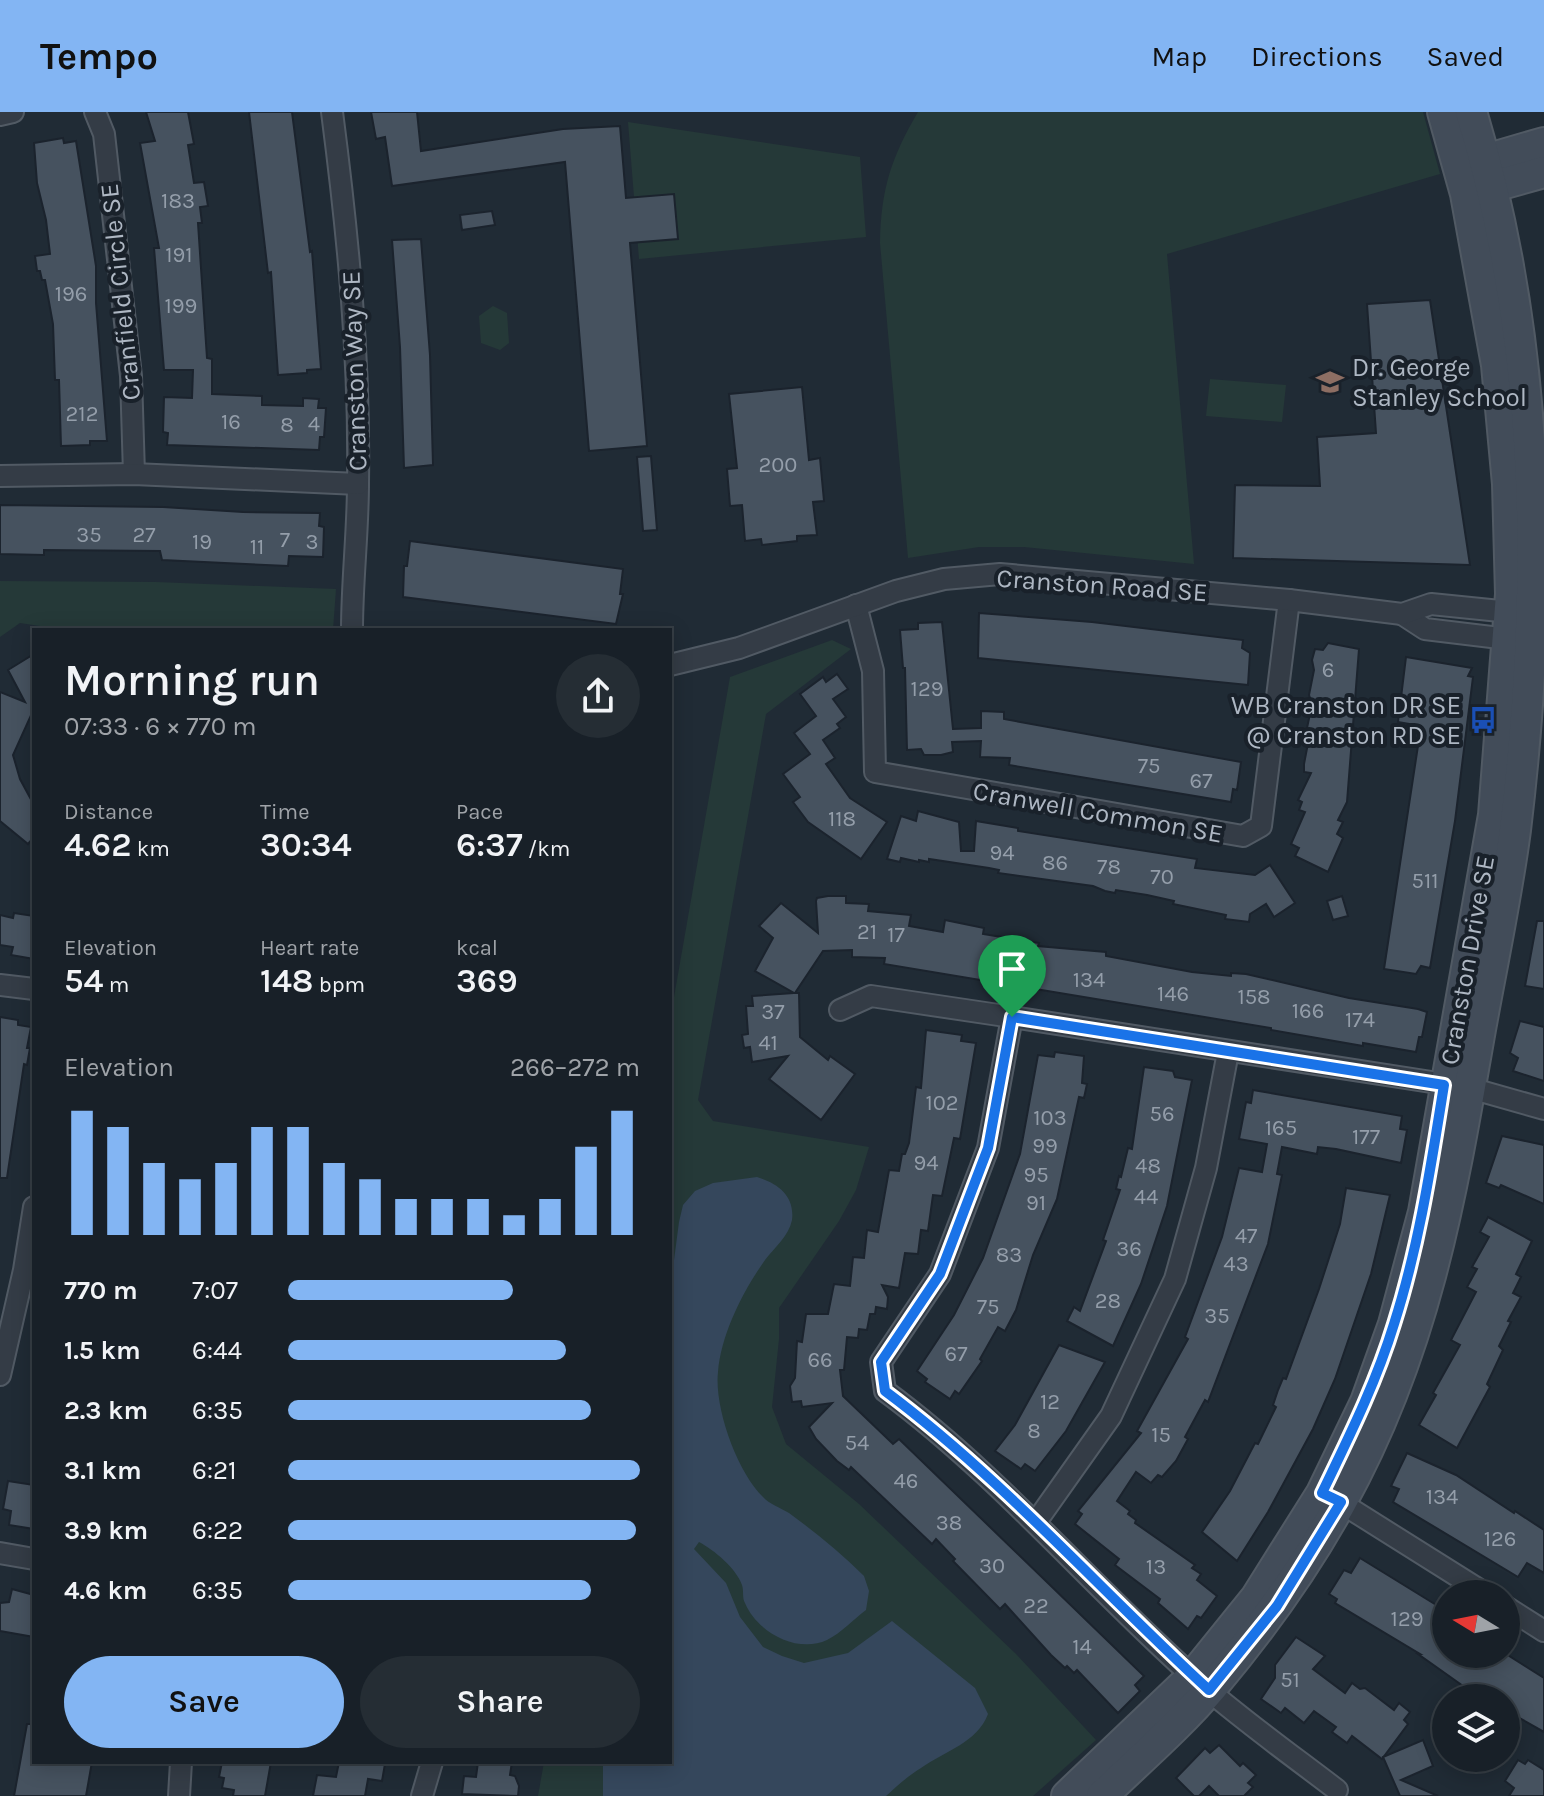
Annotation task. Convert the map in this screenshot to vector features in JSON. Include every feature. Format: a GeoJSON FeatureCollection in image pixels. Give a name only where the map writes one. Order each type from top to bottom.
{"type":"FeatureCollection","features":[{"type":"Feature","properties":{"kind":"street"},"geometry":{"type":"LineString","coordinates":[[0,115],[13,112]]}},
{"type":"Feature","properties":{"kind":"street","name":"Cranfield Circle SE"},"geometry":{"type":"LineString","coordinates":[[95,112],[104,134],[131,376],[134,474]]}},
{"type":"Feature","properties":{"kind":"street","name":"Cranston Way SE"},"geometry":{"type":"LineString","coordinates":[[332,112],[350,248],[358,484],[352,628]]}},
{"type":"Feature","properties":{"kind":"street","name":"Cranston Drive SE"},"geometry":{"type":"LineString","coordinates":[[1102,1796],[1201,1683],[1256,1598],[1332,1497],[1394,1324],[1457,1087],[1494,815],[1528,628],[1535,489],[1514,288],[1476,177],[1443,112]]}},
{"type":"Feature","properties":{"kind":"street","name":"Cranston Drive SE"},"geometry":{"type":"LineString","coordinates":[[1471,112],[1476,177]]}},
{"type":"Feature","properties":{"kind":"street"},"geometry":{"type":"LineString","coordinates":[[1476,177],[1544,143]]}},
{"type":"Feature","properties":{"kind":"street"},"geometry":{"type":"LineString","coordinates":[[1476,177],[1544,172]]}},
{"type":"Feature","properties":{"kind":"street"},"geometry":{"type":"LineString","coordinates":[[0,476],[134,474],[358,484]]}},
{"type":"Feature","properties":{"kind":"street","name":"Cranston Road SE"},"geometry":{"type":"LineString","coordinates":[[672,665],[739,648],[856,605],[944,579],[1000,574],[1289,600],[1402,614],[1425,629],[1528,628]]}},
{"type":"Feature","properties":{"kind":"street","name":"Cranwell Common SE"},"geometry":{"type":"LineString","coordinates":[[856,605],[873,671],[875,772],[1243,836],[1261,826],[1289,600]]}},
{"type":"Feature","properties":{"kind":"street"},"geometry":{"type":"LineString","coordinates":[[0,985],[32,989]]}},
{"type":"Feature","properties":{"kind":"street"},"geometry":{"type":"LineString","coordinates":[[840,1010],[871,996],[1457,1087],[1544,1109]]}},
{"type":"Feature","properties":{"kind":"street"},"geometry":{"type":"LineString","coordinates":[[1012,1017],[988,1148],[940,1274],[881,1362],[885,1391],[918,1415],[1036,1522],[1201,1683],[1337,1790]]}},
{"type":"Feature","properties":{"kind":"street"},"geometry":{"type":"LineString","coordinates":[[1036,1522],[1111,1416],[1175,1279],[1206,1168],[1228,1052]]}},
{"type":"Feature","properties":{"kind":"street"},"geometry":{"type":"LineString","coordinates":[[0,1375],[32,1220]]}},
{"type":"Feature","properties":{"kind":"street"},"geometry":{"type":"LineString","coordinates":[[1332,1497],[1464,1580]]}},
{"type":"Feature","properties":{"kind":"street"},"geometry":{"type":"LineString","coordinates":[[0,1553],[32,1559]]}},
{"type":"Feature","properties":{"kind":"street"},"geometry":{"type":"LineString","coordinates":[[1520,1616],[1544,1631]]}},
{"type":"Feature","properties":{"kind":"street","name":"Cranston Drive SE"},"geometry":{"type":"LineString","coordinates":[[1067,1796],[1201,1683]]}},
{"type":"Feature","properties":{"kind":"street"},"geometry":{"type":"LineString","coordinates":[[179,1796],[181,1764]]}},
{"type":"Feature","properties":{"kind":"street"},"geometry":{"type":"LineString","coordinates":[[422,1796],[431,1764]]}},
{"type":"Feature","properties":{"kind":"green space"},"geometry":{"type":"Polygon","coordinates":[[[918,112],[1423,112],[1440,174],[1167,254],[1194,564],[1024,547],[979,547],[908,558],[880,243],[889,174],[918,112]]]}},
{"type":"Feature","properties":{"kind":"green space"},"geometry":{"type":"Polygon","coordinates":[[[628,122],[860,157],[866,237],[639,259],[628,122]]]}},
{"type":"Feature","properties":{"kind":"green space"},"geometry":{"type":"Polygon","coordinates":[[[493,306],[507,313],[509,343],[500,350],[481,343],[479,316],[493,306]]]}},
{"type":"Feature","properties":{"kind":"green space"},"geometry":{"type":"Polygon","coordinates":[[[1210,379],[1286,385],[1282,422],[1206,416],[1210,379]]]}},
{"type":"Feature","properties":{"kind":"green space"},"geometry":{"type":"Polygon","coordinates":[[[0,581],[156,582],[336,589],[333,628],[53,628],[20,623],[0,637],[0,581]]]}},
{"type":"Feature","properties":{"kind":"green space"},"geometry":{"type":"Polygon","coordinates":[[[832,640],[851,649],[766,714],[698,1100],[713,1121],[869,1147],[856,1190],[839,1221],[779,1308],[772,1407],[786,1444],[859,1504],[1016,1654],[1096,1740],[1033,1796],[538,1796],[544,1764],[672,1764],[672,1009],[730,677],[832,640]]]}},
{"type":"Feature","properties":{"kind":"water"},"geometry":{"type":"Polygon","coordinates":[[[757,1177],[783,1191],[792,1211],[785,1237],[749,1285],[728,1328],[720,1358],[718,1386],[729,1438],[744,1472],[763,1497],[789,1513],[864,1576],[869,1591],[866,1610],[827,1640],[815,1644],[779,1638],[751,1613],[744,1601],[739,1579],[724,1560],[699,1542],[694,1549],[726,1583],[740,1617],[763,1647],[804,1663],[848,1653],[892,1621],[975,1688],[988,1714],[968,1739],[916,1771],[886,1796],[603,1796],[603,1764],[672,1764],[672,1276],[683,1205],[695,1191],[713,1183],[757,1177]]]}},
{"type":"Feature","properties":{"kind":"building"},"geometry":{"type":"Polygon","coordinates":[[[146,112],[188,112],[194,144],[188,145],[194,183],[204,182],[208,206],[200,207],[202,223],[198,223],[207,358],[212,359],[212,394],[262,396],[262,405],[303,406],[303,398],[319,399],[318,408],[326,408],[324,437],[320,437],[319,450],[167,445],[168,433],[163,432],[164,397],[192,398],[193,370],[164,370],[154,248],[159,248],[140,143],[155,141],[146,112]]]}},
{"type":"Feature","properties":{"kind":"building"},"geometry":{"type":"Polygon","coordinates":[[[249,112],[292,112],[312,251],[321,369],[307,370],[307,373],[278,375],[271,272],[268,273],[249,112]]]}},
{"type":"Feature","properties":{"kind":"building"},"geometry":{"type":"Polygon","coordinates":[[[371,112],[417,112],[421,151],[563,129],[620,126],[626,198],[674,194],[678,239],[630,243],[647,446],[589,451],[565,162],[392,186],[385,137],[376,139],[371,112]]]}},
{"type":"Feature","properties":{"kind":"building"},"geometry":{"type":"Polygon","coordinates":[[[63,138],[64,143],[76,141],[96,266],[107,441],[90,441],[90,445],[61,446],[53,324],[45,280],[37,271],[35,256],[50,254],[37,183],[34,143],[63,138]]]}},
{"type":"Feature","properties":{"kind":"building"},"geometry":{"type":"Polygon","coordinates":[[[492,211],[495,225],[462,230],[460,215],[492,211]]]}},
{"type":"Feature","properties":{"kind":"building"},"geometry":{"type":"Polygon","coordinates":[[[421,239],[430,355],[433,465],[404,468],[392,240],[421,239]]]}},
{"type":"Feature","properties":{"kind":"building"},"geometry":{"type":"Polygon","coordinates":[[[1430,300],[1470,565],[1233,558],[1235,485],[1320,486],[1317,437],[1376,433],[1367,304],[1430,300]]]}},
{"type":"Feature","properties":{"kind":"building"},"geometry":{"type":"Polygon","coordinates":[[[802,387],[809,460],[820,458],[824,501],[813,502],[817,535],[797,536],[797,541],[762,545],[761,539],[745,541],[742,505],[730,506],[727,469],[737,468],[729,394],[802,387]]]}},
{"type":"Feature","properties":{"kind":"building"},"geometry":{"type":"Polygon","coordinates":[[[651,456],[657,530],[643,531],[637,457],[651,456]]]}},
{"type":"Feature","properties":{"kind":"building"},"geometry":{"type":"Polygon","coordinates":[[[0,505],[320,513],[319,526],[324,527],[323,557],[289,556],[288,566],[162,560],[160,551],[44,550],[44,555],[0,554],[0,505]]]}},
{"type":"Feature","properties":{"kind":"building"},"geometry":{"type":"Polygon","coordinates":[[[410,541],[623,569],[620,594],[623,594],[616,624],[403,597],[404,566],[407,566],[410,541]]]}},
{"type":"Feature","properties":{"kind":"building"},"geometry":{"type":"Polygon","coordinates":[[[979,613],[1092,622],[1243,640],[1242,648],[1250,653],[1248,685],[978,658],[979,613]]]}},
{"type":"Feature","properties":{"kind":"building"},"geometry":{"type":"Polygon","coordinates":[[[942,622],[953,729],[981,728],[981,711],[1004,712],[1004,719],[1241,762],[1237,790],[1233,789],[1231,802],[1009,765],[1010,758],[980,757],[981,741],[952,742],[953,752],[941,755],[924,755],[921,749],[907,750],[905,668],[900,630],[918,629],[918,623],[942,622]]]}},
{"type":"Feature","properties":{"kind":"building"},"geometry":{"type":"Polygon","coordinates":[[[1328,643],[1359,649],[1347,802],[1338,820],[1343,822],[1337,834],[1343,838],[1328,872],[1295,856],[1299,848],[1291,844],[1305,812],[1299,810],[1302,802],[1298,800],[1311,773],[1304,772],[1304,764],[1312,704],[1309,695],[1314,670],[1312,660],[1315,649],[1323,650],[1328,643]]]}},
{"type":"Feature","properties":{"kind":"building"},"geometry":{"type":"Polygon","coordinates":[[[32,655],[32,713],[13,755],[20,779],[32,801],[32,839],[28,844],[0,821],[0,692],[25,702],[8,670],[32,655]]]}},
{"type":"Feature","properties":{"kind":"building"},"geometry":{"type":"Polygon","coordinates":[[[1406,657],[1472,668],[1468,676],[1473,677],[1455,821],[1430,968],[1421,966],[1416,974],[1384,969],[1421,726],[1398,722],[1406,657]]]}},
{"type":"Feature","properties":{"kind":"building"},"geometry":{"type":"Polygon","coordinates":[[[837,674],[848,689],[833,699],[846,717],[837,724],[840,728],[823,740],[835,758],[826,764],[850,798],[887,822],[861,859],[808,822],[793,802],[800,797],[783,774],[810,754],[794,733],[816,716],[800,694],[823,677],[826,682],[837,674]]]}},
{"type":"Feature","properties":{"kind":"building"},"geometry":{"type":"Polygon","coordinates":[[[918,811],[959,822],[961,851],[974,851],[976,821],[1018,828],[1018,831],[1197,859],[1195,868],[1255,875],[1270,865],[1295,903],[1274,917],[1266,904],[1250,914],[1249,922],[1225,919],[1226,915],[1147,895],[1116,890],[1115,893],[1093,886],[998,873],[999,870],[929,859],[929,862],[919,862],[901,858],[900,862],[887,859],[901,816],[916,821],[918,811]]]}},
{"type":"Feature","properties":{"kind":"building"},"geometry":{"type":"Polygon","coordinates":[[[828,896],[846,896],[846,903],[869,904],[868,911],[911,915],[909,926],[943,932],[945,920],[984,928],[983,934],[1039,943],[1038,946],[1106,952],[1106,956],[1192,972],[1231,976],[1231,973],[1246,974],[1349,998],[1418,1009],[1427,1012],[1422,1037],[1419,1037],[1416,1052],[1363,1043],[1363,1046],[884,964],[885,958],[852,957],[852,950],[823,951],[795,993],[799,993],[800,1037],[828,1060],[830,1056],[855,1074],[821,1120],[769,1079],[788,1056],[752,1062],[750,1047],[744,1048],[742,1035],[748,1034],[746,1006],[753,1006],[752,996],[794,993],[755,971],[773,938],[759,926],[781,903],[818,933],[816,901],[828,896]]]}},
{"type":"Feature","properties":{"kind":"building"},"geometry":{"type":"Polygon","coordinates":[[[1342,896],[1348,916],[1333,920],[1327,901],[1342,896]]]}},
{"type":"Feature","properties":{"kind":"building"},"geometry":{"type":"Polygon","coordinates":[[[14,913],[32,916],[32,959],[11,955],[13,947],[0,945],[0,915],[13,918],[14,913]]]}},
{"type":"Feature","properties":{"kind":"building"},"geometry":{"type":"Polygon","coordinates":[[[1537,921],[1544,921],[1544,989],[1525,986],[1537,921]]]}},
{"type":"Feature","properties":{"kind":"building"},"geometry":{"type":"Polygon","coordinates":[[[0,1017],[18,1020],[18,1025],[31,1027],[7,1178],[0,1178],[0,1017]]]}},
{"type":"Feature","properties":{"kind":"building"},"geometry":{"type":"Polygon","coordinates":[[[1520,1021],[1544,1027],[1544,1081],[1513,1071],[1518,1058],[1510,1053],[1520,1021]]]}},
{"type":"Feature","properties":{"kind":"building"},"geometry":{"type":"Polygon","coordinates":[[[926,1030],[962,1035],[961,1041],[976,1043],[960,1139],[954,1138],[942,1196],[933,1195],[928,1231],[921,1230],[918,1254],[905,1253],[899,1288],[882,1285],[888,1297],[887,1309],[876,1307],[875,1314],[870,1314],[867,1330],[859,1329],[858,1338],[847,1337],[844,1370],[840,1370],[843,1396],[893,1444],[899,1439],[1144,1676],[1135,1685],[1140,1691],[1118,1713],[1077,1670],[1074,1673],[1067,1666],[1065,1668],[1051,1655],[1005,1604],[1000,1609],[936,1539],[932,1544],[851,1467],[849,1470],[837,1461],[816,1439],[809,1427],[832,1403],[802,1407],[801,1401],[792,1402],[790,1386],[795,1378],[797,1341],[802,1342],[806,1314],[828,1314],[834,1284],[850,1286],[853,1257],[864,1258],[867,1230],[878,1232],[889,1170],[899,1171],[902,1154],[905,1154],[909,1143],[916,1087],[921,1088],[926,1030]]]}},
{"type":"Feature","properties":{"kind":"building"},"geometry":{"type":"Polygon","coordinates":[[[1055,1052],[1084,1056],[1082,1083],[1087,1084],[1084,1098],[1079,1097],[1057,1199],[1033,1255],[1016,1310],[1005,1331],[998,1327],[980,1359],[982,1361],[959,1394],[955,1391],[950,1399],[925,1382],[927,1379],[917,1371],[954,1315],[983,1258],[1020,1154],[1038,1055],[1054,1057],[1055,1052]]]}},
{"type":"Feature","properties":{"kind":"building"},"geometry":{"type":"Polygon","coordinates":[[[1144,1067],[1173,1071],[1175,1077],[1192,1080],[1167,1206],[1141,1284],[1113,1346],[1067,1321],[1074,1307],[1080,1311],[1106,1241],[1103,1240],[1120,1190],[1116,1189],[1119,1176],[1128,1148],[1132,1149],[1144,1067]]]}},
{"type":"Feature","properties":{"kind":"building"},"geometry":{"type":"Polygon","coordinates":[[[1253,1090],[1402,1116],[1400,1129],[1407,1130],[1401,1163],[1336,1149],[1318,1147],[1317,1154],[1282,1147],[1277,1174],[1282,1175],[1268,1244],[1208,1402],[1205,1400],[1176,1461],[1162,1477],[1158,1475],[1151,1483],[1136,1472],[1117,1501],[1130,1511],[1128,1514],[1136,1520],[1135,1523],[1195,1565],[1192,1568],[1201,1574],[1197,1580],[1217,1596],[1201,1618],[1197,1616],[1188,1629],[1158,1603],[1160,1599],[1115,1565],[1119,1559],[1075,1524],[1082,1514],[1078,1511],[1141,1433],[1137,1431],[1188,1339],[1185,1337],[1222,1237],[1239,1168],[1262,1172],[1267,1144],[1239,1139],[1246,1102],[1251,1103],[1253,1090]]]}},
{"type":"Feature","properties":{"kind":"building"},"geometry":{"type":"Polygon","coordinates":[[[1502,1136],[1544,1145],[1544,1204],[1501,1185],[1499,1188],[1486,1183],[1502,1136]]]}},
{"type":"Feature","properties":{"kind":"building"},"geometry":{"type":"Polygon","coordinates":[[[1346,1188],[1390,1195],[1371,1274],[1335,1379],[1313,1429],[1268,1512],[1237,1561],[1202,1532],[1230,1491],[1255,1443],[1258,1444],[1276,1407],[1273,1405],[1278,1390],[1283,1378],[1286,1379],[1340,1224],[1346,1188]]]}},
{"type":"Feature","properties":{"kind":"building"},"geometry":{"type":"Polygon","coordinates":[[[1488,1217],[1532,1241],[1516,1274],[1521,1277],[1513,1293],[1521,1297],[1499,1346],[1503,1350],[1487,1384],[1490,1387],[1457,1448],[1419,1425],[1460,1345],[1451,1340],[1476,1292],[1467,1287],[1477,1269],[1472,1267],[1489,1237],[1480,1232],[1488,1217]]]}},
{"type":"Feature","properties":{"kind":"building"},"geometry":{"type":"Polygon","coordinates":[[[1059,1345],[1105,1362],[1066,1431],[1035,1471],[1025,1464],[1021,1469],[995,1451],[1015,1425],[1059,1345]]]}},
{"type":"Feature","properties":{"kind":"building"},"geometry":{"type":"Polygon","coordinates":[[[1407,1453],[1456,1475],[1544,1530],[1544,1573],[1527,1563],[1518,1577],[1393,1502],[1399,1489],[1391,1486],[1407,1453]]]}},
{"type":"Feature","properties":{"kind":"building"},"geometry":{"type":"Polygon","coordinates":[[[8,1481],[32,1485],[32,1529],[9,1525],[11,1511],[3,1509],[8,1481]]]}},
{"type":"Feature","properties":{"kind":"building"},"geometry":{"type":"Polygon","coordinates":[[[1360,1558],[1432,1602],[1432,1664],[1335,1603],[1337,1599],[1329,1594],[1344,1570],[1351,1573],[1360,1558]]]}},
{"type":"Feature","properties":{"kind":"building"},"geometry":{"type":"Polygon","coordinates":[[[12,1589],[32,1594],[32,1637],[0,1631],[0,1603],[9,1602],[12,1589]]]}},
{"type":"Feature","properties":{"kind":"building"},"geometry":{"type":"Polygon","coordinates":[[[1296,1637],[1325,1656],[1313,1669],[1345,1693],[1352,1683],[1360,1689],[1365,1688],[1394,1710],[1399,1703],[1410,1712],[1404,1720],[1408,1724],[1382,1759],[1352,1736],[1347,1743],[1332,1732],[1336,1727],[1314,1711],[1304,1723],[1285,1708],[1281,1713],[1261,1699],[1275,1678],[1275,1665],[1296,1637]]]}},
{"type":"Feature","properties":{"kind":"building"},"geometry":{"type":"Polygon","coordinates":[[[1520,1663],[1544,1678],[1544,1732],[1520,1718],[1520,1684],[1460,1684],[1438,1668],[1520,1668],[1520,1663]]]}},
{"type":"Feature","properties":{"kind":"building"},"geometry":{"type":"Polygon","coordinates":[[[27,1724],[32,1724],[32,1764],[92,1764],[86,1796],[14,1796],[27,1724]]]}},
{"type":"Feature","properties":{"kind":"building"},"geometry":{"type":"Polygon","coordinates":[[[1423,1740],[1432,1766],[1401,1780],[1438,1796],[1400,1796],[1383,1757],[1423,1740]]]}},
{"type":"Feature","properties":{"kind":"building"},"geometry":{"type":"Polygon","coordinates":[[[1219,1745],[1240,1766],[1243,1763],[1256,1775],[1248,1783],[1253,1787],[1244,1796],[1219,1796],[1209,1786],[1199,1796],[1194,1796],[1176,1778],[1205,1748],[1210,1753],[1219,1745]]]}},
{"type":"Feature","properties":{"kind":"building"},"geometry":{"type":"Polygon","coordinates":[[[1528,1760],[1544,1770],[1544,1796],[1509,1796],[1514,1788],[1505,1781],[1511,1772],[1520,1772],[1520,1761],[1525,1764],[1528,1760]]]}},
{"type":"Feature","properties":{"kind":"building"},"geometry":{"type":"Polygon","coordinates":[[[222,1764],[271,1764],[265,1796],[233,1796],[234,1790],[222,1788],[224,1778],[219,1777],[222,1764]]]}},
{"type":"Feature","properties":{"kind":"building"},"geometry":{"type":"Polygon","coordinates":[[[339,1764],[385,1764],[382,1781],[368,1779],[365,1796],[313,1796],[317,1775],[336,1777],[339,1764]]]}},
{"type":"Feature","properties":{"kind":"building"},"geometry":{"type":"Polygon","coordinates":[[[478,1764],[512,1764],[510,1775],[515,1776],[519,1786],[518,1796],[462,1794],[464,1776],[476,1777],[478,1764]]]}},
{"type":"Feature","properties":{"kind":"place","name":"Dr. George Stanley School"},"geometry":{"type":"Point","coordinates":[1330,382]}},
{"type":"Feature","properties":{"kind":"place","name":"WB Cranston DR SE @ Cranston RD SE"},"geometry":{"type":"Point","coordinates":[1483,720]}},
{"type":"Feature","properties":{"kind":"route"},"geometry":{"type":"LineString","coordinates":[[1012,1017],[1444,1085],[1424,1212],[1394,1324],[1366,1402],[1322,1493],[1341,1502],[1277,1606],[1209,1690],[1036,1522],[918,1415],[885,1391],[881,1362],[940,1274],[988,1148],[1012,1017]]}}]}
